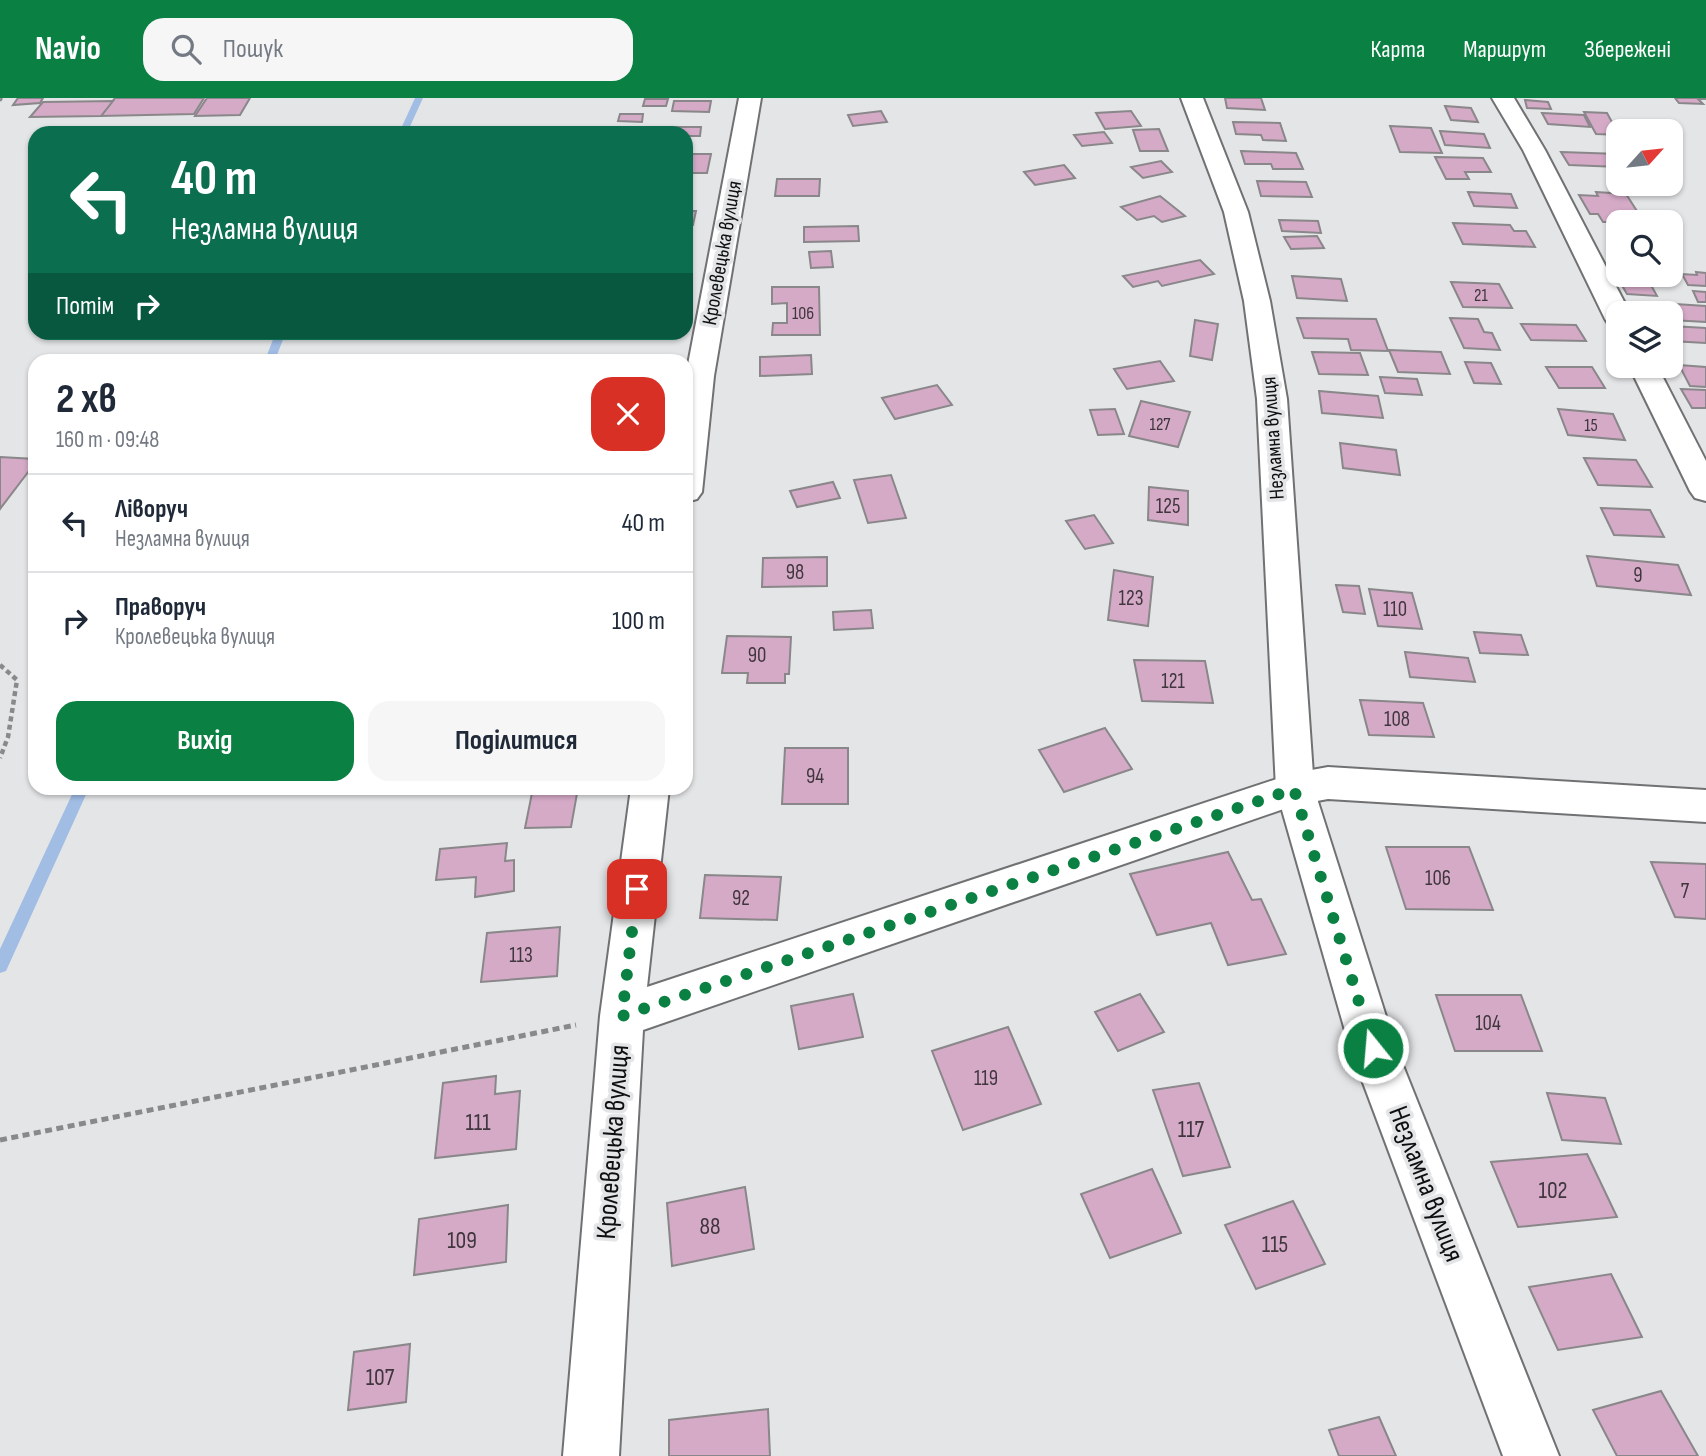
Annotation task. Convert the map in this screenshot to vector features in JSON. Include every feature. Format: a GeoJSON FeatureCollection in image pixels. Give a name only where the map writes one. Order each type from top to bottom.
{"type":"FeatureCollection","features":[{"type":"Feature","properties":{"kind":"street","name":"Кролевецька вулиця"},"geometry":{"type":"LineString","coordinates":[[693,434],[700,376],[750,98]]}},
{"type":"Feature","properties":{"kind":"street","name":"Незламна вулиця"},"geometry":{"type":"LineString","coordinates":[[1192,98],[1236,212],[1257,302],[1272,399],[1294,789],[1373,1048],[1531,1456]]}},
{"type":"Feature","properties":{"kind":"street"},"geometry":{"type":"LineString","coordinates":[[1503,98],[1534,150],[1610,301]]}},
{"type":"Feature","properties":{"kind":"street"},"geometry":{"type":"LineString","coordinates":[[1649,378],[1706,491]]}},
{"type":"Feature","properties":{"kind":"street"},"geometry":{"type":"LineString","coordinates":[[622,1016],[1294,789],[1328,783],[1706,806]]}},
{"type":"Feature","properties":{"kind":"street","name":"Кролевецька вулиця"},"geometry":{"type":"LineString","coordinates":[[591,1456],[622,1016],[649,795]]}},
{"type":"Feature","properties":{"kind":"path"},"geometry":{"type":"LineString","coordinates":[[0,665],[17,680],[8,737],[0,758]]}},
{"type":"Feature","properties":{"kind":"path"},"geometry":{"type":"LineString","coordinates":[[0,1140],[622,1016]]}},
{"type":"Feature","properties":{"kind":"building"},"geometry":{"type":"Polygon","coordinates":[[[18,98],[43,98],[40,103],[13,105],[18,98]]]}},
{"type":"Feature","properties":{"kind":"building"},"geometry":{"type":"Polygon","coordinates":[[[115,98],[204,98],[194,114],[101,116],[115,98]]]}},
{"type":"Feature","properties":{"kind":"building"},"geometry":{"type":"Polygon","coordinates":[[[207,98],[250,98],[240,115],[195,116],[207,98]]]}},
{"type":"Feature","properties":{"kind":"building"},"geometry":{"type":"Polygon","coordinates":[[[1225,98],[1261,98],[1265,110],[1227,108],[1225,98]]]}},
{"type":"Feature","properties":{"kind":"building"},"geometry":{"type":"Polygon","coordinates":[[[1675,98],[1706,99],[1698,99],[1703,104],[1679,103],[1675,98]]]}},
{"type":"Feature","properties":{"kind":"building"},"geometry":{"type":"Polygon","coordinates":[[[645,99],[668,99],[666,106],[643,106],[645,99]]]}},
{"type":"Feature","properties":{"kind":"building"},"geometry":{"type":"Polygon","coordinates":[[[1525,100],[1548,102],[1551,109],[1527,108],[1525,100]]]}},
{"type":"Feature","properties":{"kind":"building"},"geometry":{"type":"Polygon","coordinates":[[[113,101],[101,116],[30,117],[43,102],[113,101]]]}},
{"type":"Feature","properties":{"kind":"building"},"geometry":{"type":"Polygon","coordinates":[[[674,101],[711,101],[709,112],[672,111],[674,101]]]}},
{"type":"Feature","properties":{"kind":"building"},"geometry":{"type":"Polygon","coordinates":[[[1445,106],[1471,108],[1478,122],[1451,120],[1445,106]]]}},
{"type":"Feature","properties":{"kind":"building"},"geometry":{"type":"Polygon","coordinates":[[[881,111],[887,122],[853,126],[848,115],[881,111]]]}},
{"type":"Feature","properties":{"kind":"building"},"geometry":{"type":"Polygon","coordinates":[[[1131,111],[1141,126],[1105,129],[1096,113],[1131,111]]]}},
{"type":"Feature","properties":{"kind":"building"},"geometry":{"type":"Polygon","coordinates":[[[1584,112],[1607,113],[1610,119],[1606,119],[1606,134],[1596,134],[1584,112]]]}},
{"type":"Feature","properties":{"kind":"building"},"geometry":{"type":"Polygon","coordinates":[[[1542,113],[1584,115],[1590,127],[1548,124],[1542,113]]]}},
{"type":"Feature","properties":{"kind":"building"},"geometry":{"type":"Polygon","coordinates":[[[620,114],[643,114],[642,122],[618,121],[620,114]]]}},
{"type":"Feature","properties":{"kind":"building"},"geometry":{"type":"Polygon","coordinates":[[[1233,122],[1280,123],[1286,141],[1263,140],[1261,135],[1236,134],[1233,122]]]}},
{"type":"Feature","properties":{"kind":"building"},"geometry":{"type":"Polygon","coordinates":[[[1390,126],[1431,128],[1442,153],[1400,152],[1390,126]]]}},
{"type":"Feature","properties":{"kind":"building"},"geometry":{"type":"Polygon","coordinates":[[[693,127],[701,127],[700,136],[693,136],[693,127]]]}},
{"type":"Feature","properties":{"kind":"building"},"geometry":{"type":"Polygon","coordinates":[[[1159,129],[1168,151],[1140,151],[1133,130],[1159,129]]]}},
{"type":"Feature","properties":{"kind":"building"},"geometry":{"type":"Polygon","coordinates":[[[1440,131],[1484,134],[1490,148],[1445,145],[1440,131]]]}},
{"type":"Feature","properties":{"kind":"building"},"geometry":{"type":"Polygon","coordinates":[[[1104,132],[1112,143],[1082,146],[1074,135],[1104,132]]]}},
{"type":"Feature","properties":{"kind":"building"},"geometry":{"type":"Polygon","coordinates":[[[1241,151],[1296,153],[1303,169],[1273,169],[1271,164],[1245,164],[1241,151]]]}},
{"type":"Feature","properties":{"kind":"building"},"geometry":{"type":"Polygon","coordinates":[[[1561,152],[1606,154],[1606,166],[1569,165],[1561,152]]]}},
{"type":"Feature","properties":{"kind":"building"},"geometry":{"type":"Polygon","coordinates":[[[693,154],[711,154],[707,173],[693,173],[693,154]]]}},
{"type":"Feature","properties":{"kind":"building"},"geometry":{"type":"Polygon","coordinates":[[[1435,157],[1483,158],[1491,172],[1465,172],[1469,179],[1446,179],[1435,157]]]}},
{"type":"Feature","properties":{"kind":"building"},"geometry":{"type":"Polygon","coordinates":[[[1161,161],[1172,172],[1143,178],[1131,167],[1161,161]]]}},
{"type":"Feature","properties":{"kind":"building"},"geometry":{"type":"Polygon","coordinates":[[[1064,165],[1075,178],[1035,185],[1024,172],[1064,165]]]}},
{"type":"Feature","properties":{"kind":"building"},"geometry":{"type":"Polygon","coordinates":[[[777,179],[820,179],[819,196],[775,196],[777,179]]]}},
{"type":"Feature","properties":{"kind":"building"},"geometry":{"type":"Polygon","coordinates":[[[1257,181],[1306,182],[1312,197],[1261,196],[1257,181]]]}},
{"type":"Feature","properties":{"kind":"building"},"geometry":{"type":"Polygon","coordinates":[[[1468,192],[1511,194],[1517,208],[1474,206],[1468,192]]]}},
{"type":"Feature","properties":{"kind":"building"},"geometry":{"type":"Polygon","coordinates":[[[1596,192],[1606,193],[1606,196],[1627,196],[1636,210],[1606,210],[1606,222],[1603,222],[1598,214],[1590,214],[1579,195],[1598,196],[1596,192]]]}},
{"type":"Feature","properties":{"kind":"building"},"geometry":{"type":"Polygon","coordinates":[[[1160,196],[1185,216],[1162,222],[1154,216],[1137,220],[1121,207],[1160,196]]]}},
{"type":"Feature","properties":{"kind":"building"},"geometry":{"type":"Polygon","coordinates":[[[1279,220],[1318,221],[1321,233],[1282,231],[1279,220]]]}},
{"type":"Feature","properties":{"kind":"building"},"geometry":{"type":"Polygon","coordinates":[[[1453,223],[1510,225],[1514,231],[1526,231],[1535,247],[1463,244],[1453,223]]]}},
{"type":"Feature","properties":{"kind":"building"},"geometry":{"type":"Polygon","coordinates":[[[858,226],[859,241],[804,242],[804,227],[858,226]]]}},
{"type":"Feature","properties":{"kind":"building"},"geometry":{"type":"Polygon","coordinates":[[[1317,236],[1324,248],[1291,249],[1284,237],[1317,236]]]}},
{"type":"Feature","properties":{"kind":"building"},"geometry":{"type":"Polygon","coordinates":[[[831,251],[833,267],[811,268],[809,252],[831,251]]]}},
{"type":"Feature","properties":{"kind":"building"},"geometry":{"type":"Polygon","coordinates":[[[1200,260],[1214,274],[1162,286],[1158,281],[1133,287],[1123,276],[1200,260]]]}},
{"type":"Feature","properties":{"kind":"building"},"geometry":{"type":"Polygon","coordinates":[[[1696,272],[1706,273],[1706,286],[1688,285],[1683,274],[1697,275],[1696,272]]]}},
{"type":"Feature","properties":{"kind":"building"},"geometry":{"type":"Polygon","coordinates":[[[1292,276],[1341,279],[1347,301],[1297,298],[1292,276]]]}},
{"type":"Feature","properties":{"kind":"building"},"geometry":{"type":"Polygon","coordinates":[[[1451,282],[1499,284],[1512,308],[1463,307],[1451,282]]]}},
{"type":"Feature","properties":{"kind":"building"},"geometry":{"type":"Polygon","coordinates":[[[772,287],[819,287],[820,335],[772,335],[773,323],[787,323],[787,303],[772,304],[772,287]]]}},
{"type":"Feature","properties":{"kind":"building"},"geometry":{"type":"Polygon","coordinates":[[[1623,287],[1652,287],[1657,296],[1627,294],[1623,287]]]}},
{"type":"Feature","properties":{"kind":"building"},"geometry":{"type":"Polygon","coordinates":[[[1693,291],[1706,292],[1706,302],[1698,302],[1693,291]]]}},
{"type":"Feature","properties":{"kind":"building"},"geometry":{"type":"Polygon","coordinates":[[[1683,305],[1706,306],[1706,322],[1683,321],[1683,305]]]}},
{"type":"Feature","properties":{"kind":"building"},"geometry":{"type":"Polygon","coordinates":[[[1297,318],[1376,319],[1388,351],[1351,350],[1348,339],[1304,338],[1297,318]]]}},
{"type":"Feature","properties":{"kind":"building"},"geometry":{"type":"Polygon","coordinates":[[[1450,318],[1478,319],[1484,332],[1492,333],[1500,350],[1464,348],[1450,318]]]}},
{"type":"Feature","properties":{"kind":"building"},"geometry":{"type":"Polygon","coordinates":[[[1195,320],[1218,324],[1212,360],[1190,356],[1195,320]]]}},
{"type":"Feature","properties":{"kind":"building"},"geometry":{"type":"Polygon","coordinates":[[[1521,324],[1576,325],[1586,341],[1531,340],[1521,324]]]}},
{"type":"Feature","properties":{"kind":"building"},"geometry":{"type":"Polygon","coordinates":[[[1683,327],[1706,328],[1706,343],[1683,342],[1683,327]]]}},
{"type":"Feature","properties":{"kind":"building"},"geometry":{"type":"Polygon","coordinates":[[[1389,350],[1441,352],[1450,374],[1398,372],[1389,350]]]}},
{"type":"Feature","properties":{"kind":"building"},"geometry":{"type":"Polygon","coordinates":[[[1312,352],[1360,353],[1368,375],[1319,374],[1312,352]]]}},
{"type":"Feature","properties":{"kind":"building"},"geometry":{"type":"Polygon","coordinates":[[[811,355],[812,374],[760,376],[760,357],[811,355]]]}},
{"type":"Feature","properties":{"kind":"building"},"geometry":{"type":"Polygon","coordinates":[[[1160,361],[1174,381],[1127,389],[1114,369],[1160,361]]]}},
{"type":"Feature","properties":{"kind":"building"},"geometry":{"type":"Polygon","coordinates":[[[1465,362],[1491,363],[1501,384],[1474,383],[1465,362]]]}},
{"type":"Feature","properties":{"kind":"building"},"geometry":{"type":"Polygon","coordinates":[[[1683,365],[1706,367],[1706,387],[1690,386],[1683,373],[1683,365]]]}},
{"type":"Feature","properties":{"kind":"building"},"geometry":{"type":"Polygon","coordinates":[[[1546,367],[1592,367],[1605,388],[1559,388],[1546,367]]]}},
{"type":"Feature","properties":{"kind":"building"},"geometry":{"type":"Polygon","coordinates":[[[1380,377],[1417,379],[1422,395],[1385,393],[1380,377]]]}},
{"type":"Feature","properties":{"kind":"building"},"geometry":{"type":"Polygon","coordinates":[[[937,385],[952,405],[895,419],[882,398],[937,385]]]}},
{"type":"Feature","properties":{"kind":"building"},"geometry":{"type":"Polygon","coordinates":[[[1681,389],[1706,390],[1706,408],[1692,408],[1681,389]]]}},
{"type":"Feature","properties":{"kind":"building"},"geometry":{"type":"Polygon","coordinates":[[[1319,391],[1378,396],[1383,418],[1322,413],[1319,391]]]}},
{"type":"Feature","properties":{"kind":"building"},"geometry":{"type":"Polygon","coordinates":[[[1141,401],[1190,412],[1178,447],[1129,436],[1141,401]]]}},
{"type":"Feature","properties":{"kind":"building"},"geometry":{"type":"Polygon","coordinates":[[[1115,409],[1124,434],[1098,435],[1090,410],[1115,409]]]}},
{"type":"Feature","properties":{"kind":"building"},"geometry":{"type":"Polygon","coordinates":[[[1558,409],[1613,414],[1625,440],[1568,435],[1558,409]]]}},
{"type":"Feature","properties":{"kind":"building"},"geometry":{"type":"Polygon","coordinates":[[[1340,443],[1396,450],[1400,475],[1343,468],[1340,443]]]}},
{"type":"Feature","properties":{"kind":"building"},"geometry":{"type":"Polygon","coordinates":[[[0,457],[28,459],[28,472],[0,509],[0,457]]]}},
{"type":"Feature","properties":{"kind":"building"},"geometry":{"type":"Polygon","coordinates":[[[1584,458],[1636,460],[1652,487],[1598,485],[1584,458]]]}},
{"type":"Feature","properties":{"kind":"building"},"geometry":{"type":"Polygon","coordinates":[[[891,475],[906,518],[868,523],[854,480],[891,475]]]}},
{"type":"Feature","properties":{"kind":"building"},"geometry":{"type":"Polygon","coordinates":[[[833,482],[840,498],[797,507],[790,491],[833,482]]]}},
{"type":"Feature","properties":{"kind":"building"},"geometry":{"type":"Polygon","coordinates":[[[1149,487],[1188,491],[1188,525],[1148,520],[1149,487]]]}},
{"type":"Feature","properties":{"kind":"building"},"geometry":{"type":"Polygon","coordinates":[[[1601,508],[1650,510],[1664,537],[1614,535],[1601,508]]]}},
{"type":"Feature","properties":{"kind":"building"},"geometry":{"type":"Polygon","coordinates":[[[1094,515],[1113,543],[1085,549],[1066,521],[1094,515]]]}},
{"type":"Feature","properties":{"kind":"building"},"geometry":{"type":"Polygon","coordinates":[[[1587,556],[1678,565],[1691,595],[1597,586],[1587,556]]]}},
{"type":"Feature","properties":{"kind":"building"},"geometry":{"type":"Polygon","coordinates":[[[827,557],[827,586],[762,587],[763,558],[827,557]]]}},
{"type":"Feature","properties":{"kind":"building"},"geometry":{"type":"Polygon","coordinates":[[[1114,570],[1153,577],[1148,626],[1108,620],[1114,570]]]}},
{"type":"Feature","properties":{"kind":"building"},"geometry":{"type":"Polygon","coordinates":[[[1336,585],[1359,586],[1365,614],[1343,612],[1336,585]]]}},
{"type":"Feature","properties":{"kind":"building"},"geometry":{"type":"Polygon","coordinates":[[[1369,589],[1412,593],[1422,629],[1378,626],[1369,589]]]}},
{"type":"Feature","properties":{"kind":"building"},"geometry":{"type":"Polygon","coordinates":[[[871,610],[873,628],[834,630],[833,612],[871,610]]]}},
{"type":"Feature","properties":{"kind":"building"},"geometry":{"type":"Polygon","coordinates":[[[1474,632],[1521,635],[1528,655],[1480,653],[1474,632]]]}},
{"type":"Feature","properties":{"kind":"building"},"geometry":{"type":"Polygon","coordinates":[[[727,636],[791,637],[789,674],[785,674],[785,683],[747,683],[748,673],[722,673],[727,636]]]}},
{"type":"Feature","properties":{"kind":"building"},"geometry":{"type":"Polygon","coordinates":[[[1405,652],[1468,658],[1475,682],[1410,677],[1405,652]]]}},
{"type":"Feature","properties":{"kind":"building"},"geometry":{"type":"Polygon","coordinates":[[[1134,660],[1205,661],[1213,703],[1142,701],[1134,660]]]}},
{"type":"Feature","properties":{"kind":"building"},"geometry":{"type":"Polygon","coordinates":[[[1360,700],[1423,703],[1434,737],[1369,735],[1360,700]]]}},
{"type":"Feature","properties":{"kind":"building"},"geometry":{"type":"Polygon","coordinates":[[[1105,728],[1132,769],[1064,792],[1039,750],[1105,728]]]}},
{"type":"Feature","properties":{"kind":"building"},"geometry":{"type":"Polygon","coordinates":[[[785,748],[848,748],[848,804],[782,804],[785,748]]]}},
{"type":"Feature","properties":{"kind":"building"},"geometry":{"type":"Polygon","coordinates":[[[532,795],[577,795],[571,827],[525,828],[532,795]]]}},
{"type":"Feature","properties":{"kind":"building"},"geometry":{"type":"Polygon","coordinates":[[[507,843],[505,861],[514,860],[514,891],[475,897],[476,877],[436,880],[440,849],[507,843]]]}},
{"type":"Feature","properties":{"kind":"building"},"geometry":{"type":"Polygon","coordinates":[[[1386,847],[1469,847],[1493,910],[1406,909],[1386,847]]]}},
{"type":"Feature","properties":{"kind":"building"},"geometry":{"type":"Polygon","coordinates":[[[1228,852],[1252,900],[1261,899],[1286,954],[1228,965],[1211,923],[1157,935],[1130,874],[1228,852]]]}},
{"type":"Feature","properties":{"kind":"building"},"geometry":{"type":"Polygon","coordinates":[[[1651,862],[1706,864],[1706,919],[1675,917],[1651,862]]]}},
{"type":"Feature","properties":{"kind":"building"},"geometry":{"type":"Polygon","coordinates":[[[705,875],[781,877],[777,920],[700,918],[705,875]]]}},
{"type":"Feature","properties":{"kind":"building"},"geometry":{"type":"Polygon","coordinates":[[[560,927],[557,976],[481,982],[487,933],[560,927]]]}},
{"type":"Feature","properties":{"kind":"building"},"geometry":{"type":"Polygon","coordinates":[[[853,994],[863,1037],[799,1049],[791,1006],[853,994]]]}},
{"type":"Feature","properties":{"kind":"building"},"geometry":{"type":"Polygon","coordinates":[[[1140,994],[1164,1032],[1118,1051],[1095,1012],[1140,994]]]}},
{"type":"Feature","properties":{"kind":"building"},"geometry":{"type":"Polygon","coordinates":[[[1436,995],[1521,995],[1542,1051],[1455,1051],[1436,995]]]}},
{"type":"Feature","properties":{"kind":"building"},"geometry":{"type":"Polygon","coordinates":[[[1008,1027],[1041,1104],[963,1130],[932,1051],[1008,1027]]]}},
{"type":"Feature","properties":{"kind":"building"},"geometry":{"type":"Polygon","coordinates":[[[496,1076],[495,1094],[520,1091],[516,1149],[435,1158],[443,1083],[496,1076]]]}},
{"type":"Feature","properties":{"kind":"building"},"geometry":{"type":"Polygon","coordinates":[[[1199,1083],[1230,1167],[1183,1176],[1153,1090],[1199,1083]]]}},
{"type":"Feature","properties":{"kind":"building"},"geometry":{"type":"Polygon","coordinates":[[[1547,1093],[1605,1098],[1621,1144],[1562,1140],[1547,1093]]]}},
{"type":"Feature","properties":{"kind":"building"},"geometry":{"type":"Polygon","coordinates":[[[1587,1154],[1617,1217],[1518,1227],[1491,1162],[1587,1154]]]}},
{"type":"Feature","properties":{"kind":"building"},"geometry":{"type":"Polygon","coordinates":[[[1152,1169],[1181,1233],[1110,1258],[1081,1194],[1152,1169]]]}},
{"type":"Feature","properties":{"kind":"building"},"geometry":{"type":"Polygon","coordinates":[[[745,1187],[754,1249],[672,1266],[667,1203],[745,1187]]]}},
{"type":"Feature","properties":{"kind":"building"},"geometry":{"type":"Polygon","coordinates":[[[1293,1201],[1325,1264],[1256,1289],[1225,1225],[1293,1201]]]}},
{"type":"Feature","properties":{"kind":"building"},"geometry":{"type":"Polygon","coordinates":[[[508,1205],[506,1262],[414,1275],[419,1219],[508,1205]]]}},
{"type":"Feature","properties":{"kind":"building"},"geometry":{"type":"Polygon","coordinates":[[[1611,1274],[1642,1337],[1558,1350],[1529,1287],[1611,1274]]]}},
{"type":"Feature","properties":{"kind":"building"},"geometry":{"type":"Polygon","coordinates":[[[410,1344],[406,1402],[348,1410],[354,1352],[410,1344]]]}},
{"type":"Feature","properties":{"kind":"building"},"geometry":{"type":"Polygon","coordinates":[[[1661,1391],[1698,1456],[1617,1456],[1593,1410],[1661,1391]]]}},
{"type":"Feature","properties":{"kind":"building"},"geometry":{"type":"Polygon","coordinates":[[[768,1409],[770,1456],[669,1456],[669,1420],[768,1409]]]}},
{"type":"Feature","properties":{"kind":"building"},"geometry":{"type":"Polygon","coordinates":[[[1379,1417],[1396,1456],[1339,1456],[1329,1430],[1379,1417]]]}},
{"type":"Feature","properties":{"kind":"waterway"},"geometry":{"type":"LineString","coordinates":[[406,126],[419,98]]}},
{"type":"Feature","properties":{"kind":"waterway"},"geometry":{"type":"LineString","coordinates":[[272,354],[278,340]]}},
{"type":"Feature","properties":{"kind":"waterway"},"geometry":{"type":"LineString","coordinates":[[0,966],[79,795]]}},
{"type":"Feature","properties":{"kind":"route"},"geometry":{"type":"LineString","coordinates":[[637,889],[622,1016],[1294,789],[1373,1048]]}}]}
